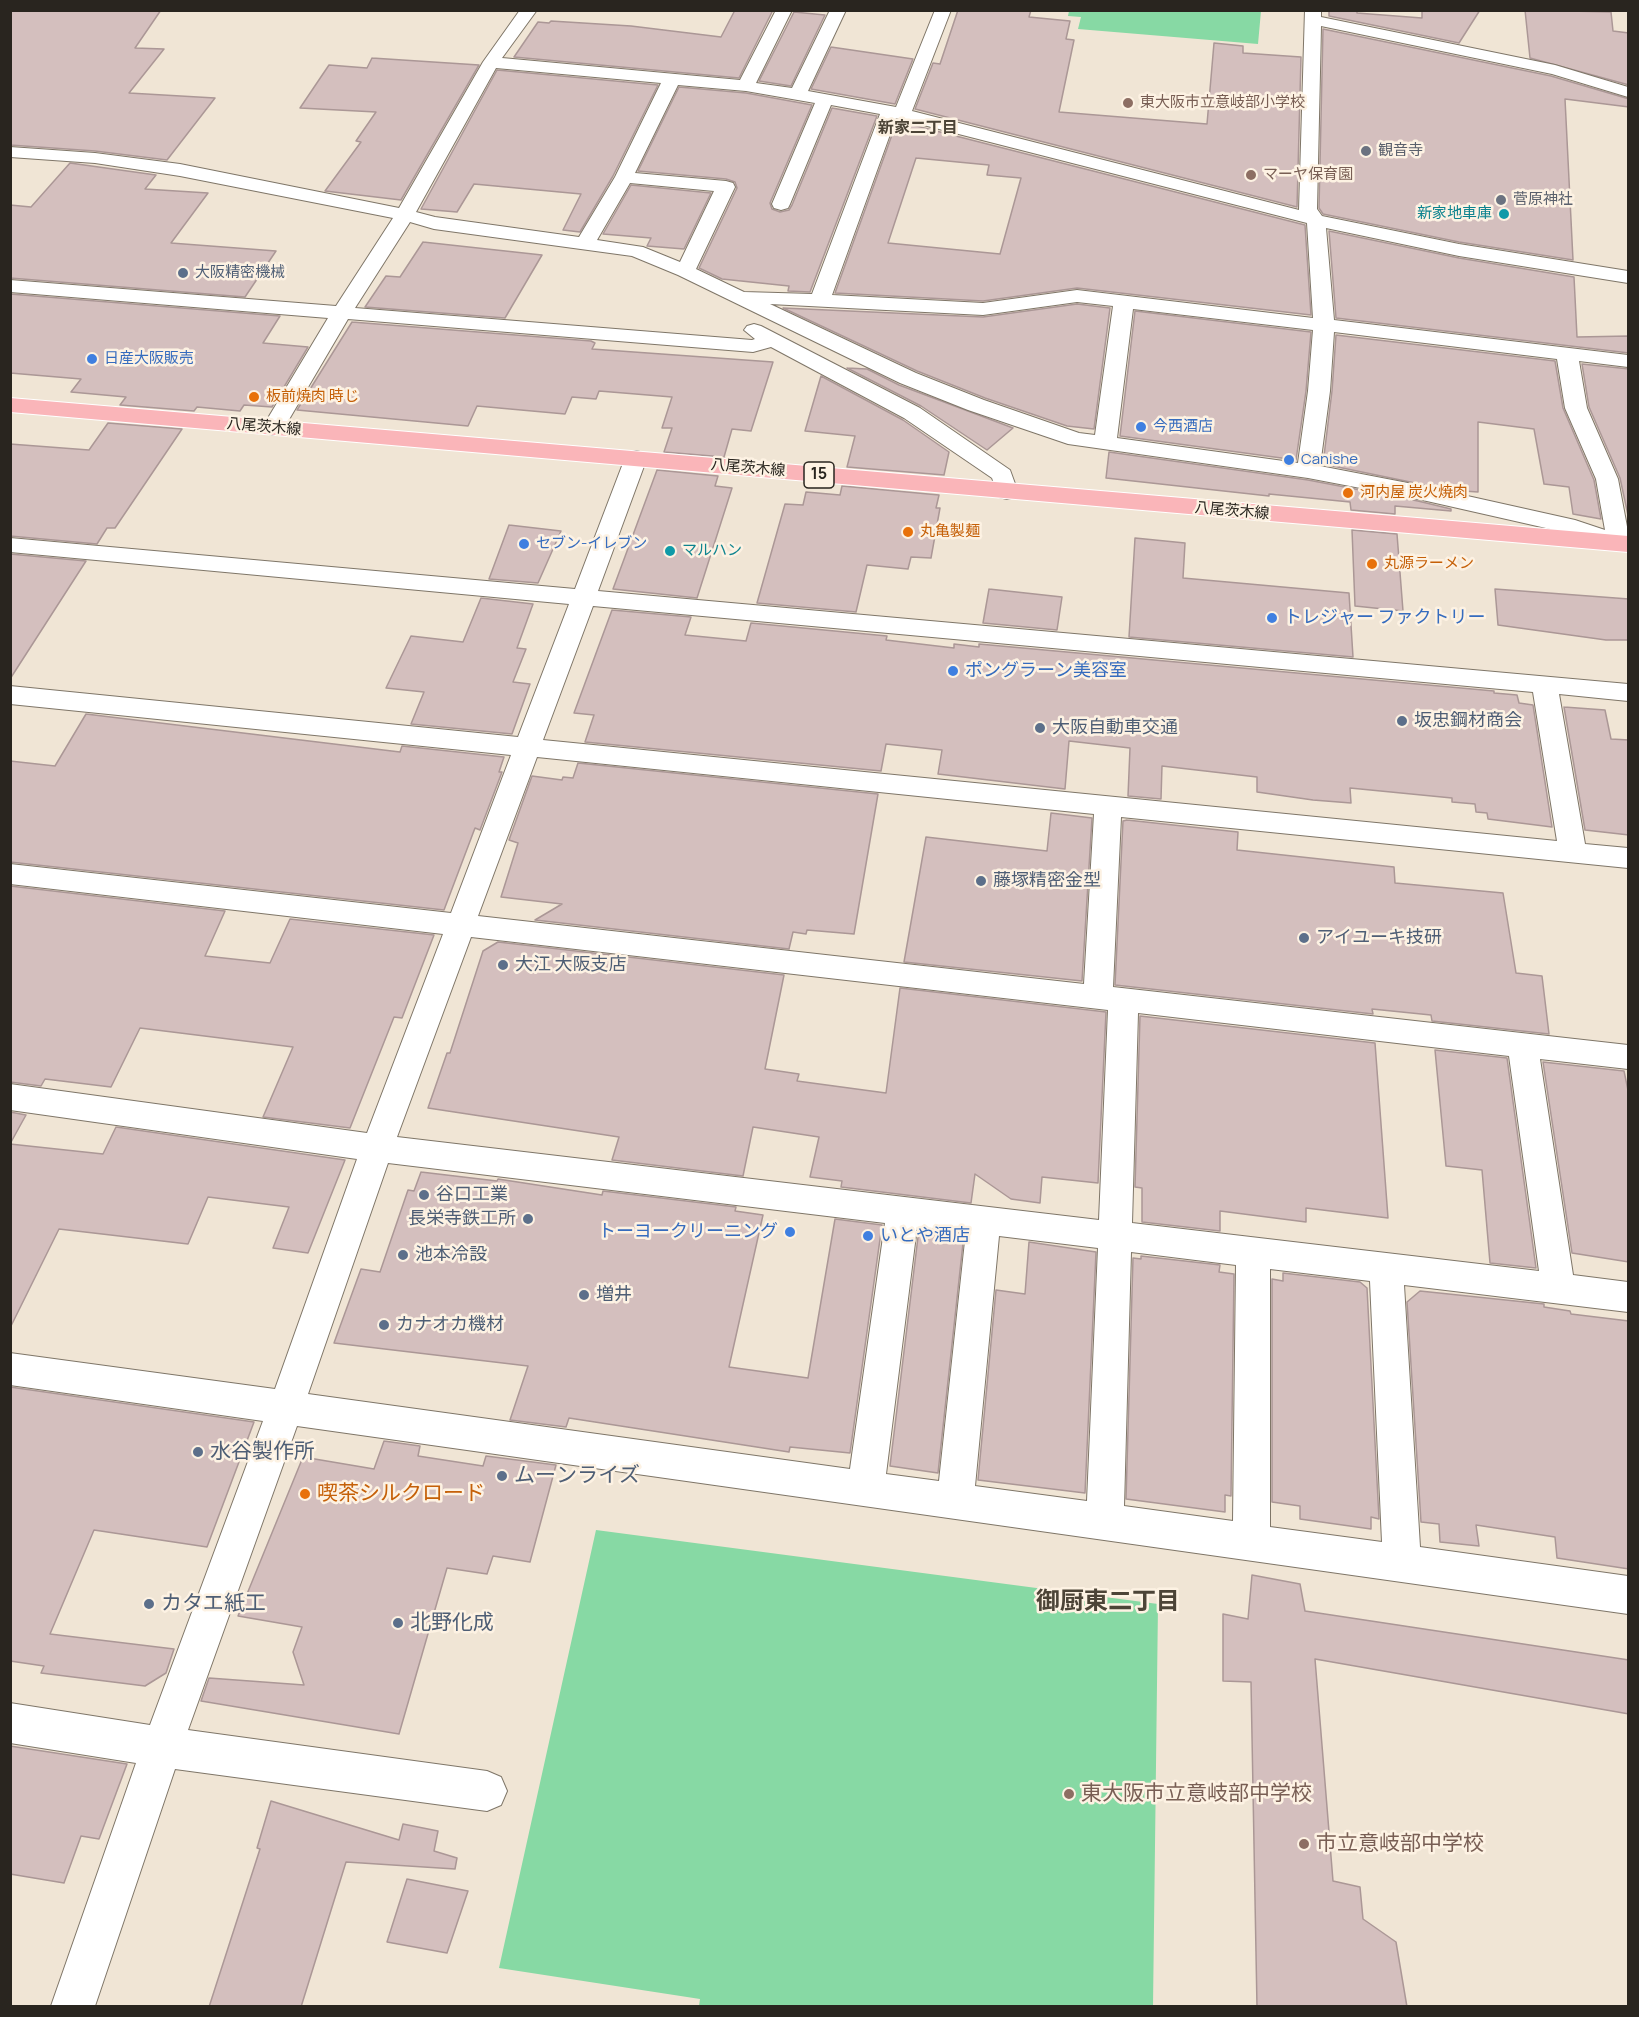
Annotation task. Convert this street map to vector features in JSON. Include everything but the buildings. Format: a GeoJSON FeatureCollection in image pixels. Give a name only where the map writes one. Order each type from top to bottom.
{"type":"FeatureCollection","features":[{"type":"Feature","properties":{"kind":"main road","name":"八尾茨木線"},"geometry":{"type":"LineString","coordinates":[[10,405],[1624,544]]}},
{"type":"Feature","properties":{"kind":"street"},"geometry":{"type":"LineString","coordinates":[[273,428],[342,312],[405,215],[491,62],[529,10]]}},
{"type":"Feature","properties":{"kind":"street"},"geometry":{"type":"LineString","coordinates":[[746,86],[784,10]]}},
{"type":"Feature","properties":{"kind":"street"},"geometry":{"type":"LineString","coordinates":[[798,95],[838,10]]}},
{"type":"Feature","properties":{"kind":"street"},"geometry":{"type":"LineString","coordinates":[[820,300],[896,113],[943,10]]}},
{"type":"Feature","properties":{"kind":"street"},"geometry":{"type":"LineString","coordinates":[[1308,471],[1319,391],[1324,325],[1316,220],[1308,210],[1313,15],[1555,70],[1629,92]]}},
{"type":"Feature","properties":{"kind":"street"},"geometry":{"type":"LineString","coordinates":[[491,62],[746,86],[825,99],[896,113],[1316,220],[1459,250],[1629,277]]}},
{"type":"Feature","properties":{"kind":"street"},"geometry":{"type":"LineString","coordinates":[[585,244],[624,177],[672,79]]}},
{"type":"Feature","properties":{"kind":"street"},"geometry":{"type":"LineString","coordinates":[[781,204],[825,99]]}},
{"type":"Feature","properties":{"kind":"street"},"geometry":{"type":"LineString","coordinates":[[10,152],[95,158],[180,170],[405,215],[434,223],[636,251],[685,271],[771,341],[912,413],[1002,475],[1006,492]]}},
{"type":"Feature","properties":{"kind":"street"},"geometry":{"type":"LineString","coordinates":[[624,177],[726,187],[685,271]]}},
{"type":"Feature","properties":{"kind":"street"},"geometry":{"type":"LineString","coordinates":[[10,286],[753,346],[771,341]]}},
{"type":"Feature","properties":{"kind":"street"},"geometry":{"type":"LineString","coordinates":[[727,303],[820,300],[980,309],[1077,296],[1629,361]]}},
{"type":"Feature","properties":{"kind":"street"},"geometry":{"type":"LineString","coordinates":[[1105,442],[1124,300]]}},
{"type":"Feature","properties":{"kind":"street"},"geometry":{"type":"LineString","coordinates":[[727,303],[976,405],[1076,439],[1308,471],[1418,492],[1575,527],[1624,544]]}},
{"type":"Feature","properties":{"kind":"street"},"geometry":{"type":"LineString","coordinates":[[1568,353],[1576,408],[1607,479],[1624,544]]}},
{"type":"Feature","properties":{"kind":"street"},"geometry":{"type":"LineString","coordinates":[[73,2007],[162,1746],[286,1407],[377,1148],[636,458]]}},
{"type":"Feature","properties":{"kind":"street"},"geometry":{"type":"LineString","coordinates":[[10,545],[1629,692]]}},
{"type":"Feature","properties":{"kind":"street"},"geometry":{"type":"LineString","coordinates":[[1545,685],[1573,852]]}},
{"type":"Feature","properties":{"kind":"street"},"geometry":{"type":"LineString","coordinates":[[10,695],[1629,858]]}},
{"type":"Feature","properties":{"kind":"street"},"geometry":{"type":"LineString","coordinates":[[1105,1521],[1114,1236],[1108,805]]}},
{"type":"Feature","properties":{"kind":"street"},"geometry":{"type":"LineString","coordinates":[[10,874],[460,923],[1629,1057]]}},
{"type":"Feature","properties":{"kind":"street"},"geometry":{"type":"LineString","coordinates":[[1523,1045],[1558,1289]]}},
{"type":"Feature","properties":{"kind":"street"},"geometry":{"type":"LineString","coordinates":[[10,1097],[377,1148],[1629,1297]]}},
{"type":"Feature","properties":{"kind":"street"},"geometry":{"type":"LineString","coordinates":[[866,1488],[903,1211]]}},
{"type":"Feature","properties":{"kind":"street"},"geometry":{"type":"LineString","coordinates":[[955,1500],[984,1221]]}},
{"type":"Feature","properties":{"kind":"street"},"geometry":{"type":"LineString","coordinates":[[1251,1542],[1252,1252]]}},
{"type":"Feature","properties":{"kind":"street"},"geometry":{"type":"LineString","coordinates":[[1386,1268],[1402,1563]]}},
{"type":"Feature","properties":{"kind":"street"},"geometry":{"type":"LineString","coordinates":[[10,1369],[1629,1594]]}},
{"type":"Feature","properties":{"kind":"street"},"geometry":{"type":"LineString","coordinates":[[10,1723],[488,1791]]}},
{"type":"Feature","properties":{"kind":"green space"},"geometry":{"type":"Polygon","coordinates":[[[1069,11],[1261,11],[1258,44],[1078,29],[1081,17],[1068,16],[1069,11]]]}},
{"type":"Feature","properties":{"kind":"green space"},"geometry":{"type":"Polygon","coordinates":[[[596,1530],[1158,1604],[1153,2006],[699,2006],[700,1999],[499,1968],[596,1530]]]}},
{"type":"Feature","properties":{"kind":"place","name":"東大阪市立意岐部小学校"},"geometry":{"type":"Point","coordinates":[1128,103]}},
{"type":"Feature","properties":{"kind":"place","name":"観音寺"},"geometry":{"type":"Point","coordinates":[1366,151]}},
{"type":"Feature","properties":{"kind":"place","name":"マーヤ保育園"},"geometry":{"type":"Point","coordinates":[1251,175]}},
{"type":"Feature","properties":{"kind":"place","name":"菅原神社"},"geometry":{"type":"Point","coordinates":[1501,200]}},
{"type":"Feature","properties":{"kind":"place","name":"新家地車庫"},"geometry":{"type":"Point","coordinates":[1504,214]}},
{"type":"Feature","properties":{"kind":"place","name":"大阪精密機械"},"geometry":{"type":"Point","coordinates":[183,273]}},
{"type":"Feature","properties":{"kind":"place","name":"日産大阪販売"},"geometry":{"type":"Point","coordinates":[92,359]}},
{"type":"Feature","properties":{"kind":"place","name":"板前焼肉 時じ"},"geometry":{"type":"Point","coordinates":[254,397]}},
{"type":"Feature","properties":{"kind":"place","name":"今西酒店"},"geometry":{"type":"Point","coordinates":[1141,427]}},
{"type":"Feature","properties":{"kind":"place","name":"Canishe"},"geometry":{"type":"Point","coordinates":[1289,460]}},
{"type":"Feature","properties":{"kind":"place","name":"河内屋 炭火焼肉"},"geometry":{"type":"Point","coordinates":[1348,493]}},
{"type":"Feature","properties":{"kind":"place","name":"丸亀製麺"},"geometry":{"type":"Point","coordinates":[908,532]}},
{"type":"Feature","properties":{"kind":"place","name":"セブン-イレブン"},"geometry":{"type":"Point","coordinates":[524,544]}},
{"type":"Feature","properties":{"kind":"place","name":"マルハン"},"geometry":{"type":"Point","coordinates":[670,551]}},
{"type":"Feature","properties":{"kind":"place","name":"丸源ラーメン"},"geometry":{"type":"Point","coordinates":[1372,564]}},
{"type":"Feature","properties":{"kind":"place","name":"トレジャー ファクトリー"},"geometry":{"type":"Point","coordinates":[1272,618]}},
{"type":"Feature","properties":{"kind":"place","name":"ポングラーン美容室"},"geometry":{"type":"Point","coordinates":[953,671]}},
{"type":"Feature","properties":{"kind":"place","name":"坂忠鋼材商会"},"geometry":{"type":"Point","coordinates":[1402,721]}},
{"type":"Feature","properties":{"kind":"place","name":"大阪自動車交通"},"geometry":{"type":"Point","coordinates":[1040,728]}},
{"type":"Feature","properties":{"kind":"place","name":"藤塚精密金型"},"geometry":{"type":"Point","coordinates":[981,881]}},
{"type":"Feature","properties":{"kind":"place","name":"アイユーキ技研"},"geometry":{"type":"Point","coordinates":[1304,938]}},
{"type":"Feature","properties":{"kind":"place","name":"大江 大阪支店"},"geometry":{"type":"Point","coordinates":[503,965]}},
{"type":"Feature","properties":{"kind":"place","name":"谷口工業"},"geometry":{"type":"Point","coordinates":[424,1195]}},
{"type":"Feature","properties":{"kind":"place","name":"長栄寺鉄工所"},"geometry":{"type":"Point","coordinates":[528,1219]}},
{"type":"Feature","properties":{"kind":"place","name":"トーヨークリーニング"},"geometry":{"type":"Point","coordinates":[790,1232]}},
{"type":"Feature","properties":{"kind":"place","name":"いとや酒店"},"geometry":{"type":"Point","coordinates":[868,1236]}},
{"type":"Feature","properties":{"kind":"place","name":"池本冷設"},"geometry":{"type":"Point","coordinates":[403,1255]}},
{"type":"Feature","properties":{"kind":"place","name":"増井"},"geometry":{"type":"Point","coordinates":[584,1295]}},
{"type":"Feature","properties":{"kind":"place","name":"カナオカ機材"},"geometry":{"type":"Point","coordinates":[384,1325]}},
{"type":"Feature","properties":{"kind":"place","name":"水谷製作所"},"geometry":{"type":"Point","coordinates":[198,1452]}},
{"type":"Feature","properties":{"kind":"place","name":"ムーンライズ"},"geometry":{"type":"Point","coordinates":[502,1476]}},
{"type":"Feature","properties":{"kind":"place","name":"喫茶シルクロード"},"geometry":{"type":"Point","coordinates":[305,1494]}},
{"type":"Feature","properties":{"kind":"place","name":"カタエ紙工"},"geometry":{"type":"Point","coordinates":[149,1604]}},
{"type":"Feature","properties":{"kind":"place","name":"北野化成"},"geometry":{"type":"Point","coordinates":[398,1623]}},
{"type":"Feature","properties":{"kind":"place","name":"東大阪市立意岐部中学校"},"geometry":{"type":"Point","coordinates":[1069,1794]}},
{"type":"Feature","properties":{"kind":"place","name":"市立意岐部中学校"},"geometry":{"type":"Point","coordinates":[1304,1844]}},
{"type":"Feature","properties":{"kind":"district","name":"新家二丁目"},"geometry":{"type":"Point","coordinates":[918,129]}},
{"type":"Feature","properties":{"kind":"district","name":"御厨東二丁目"},"geometry":{"type":"Point","coordinates":[1108,1602]}}]}
